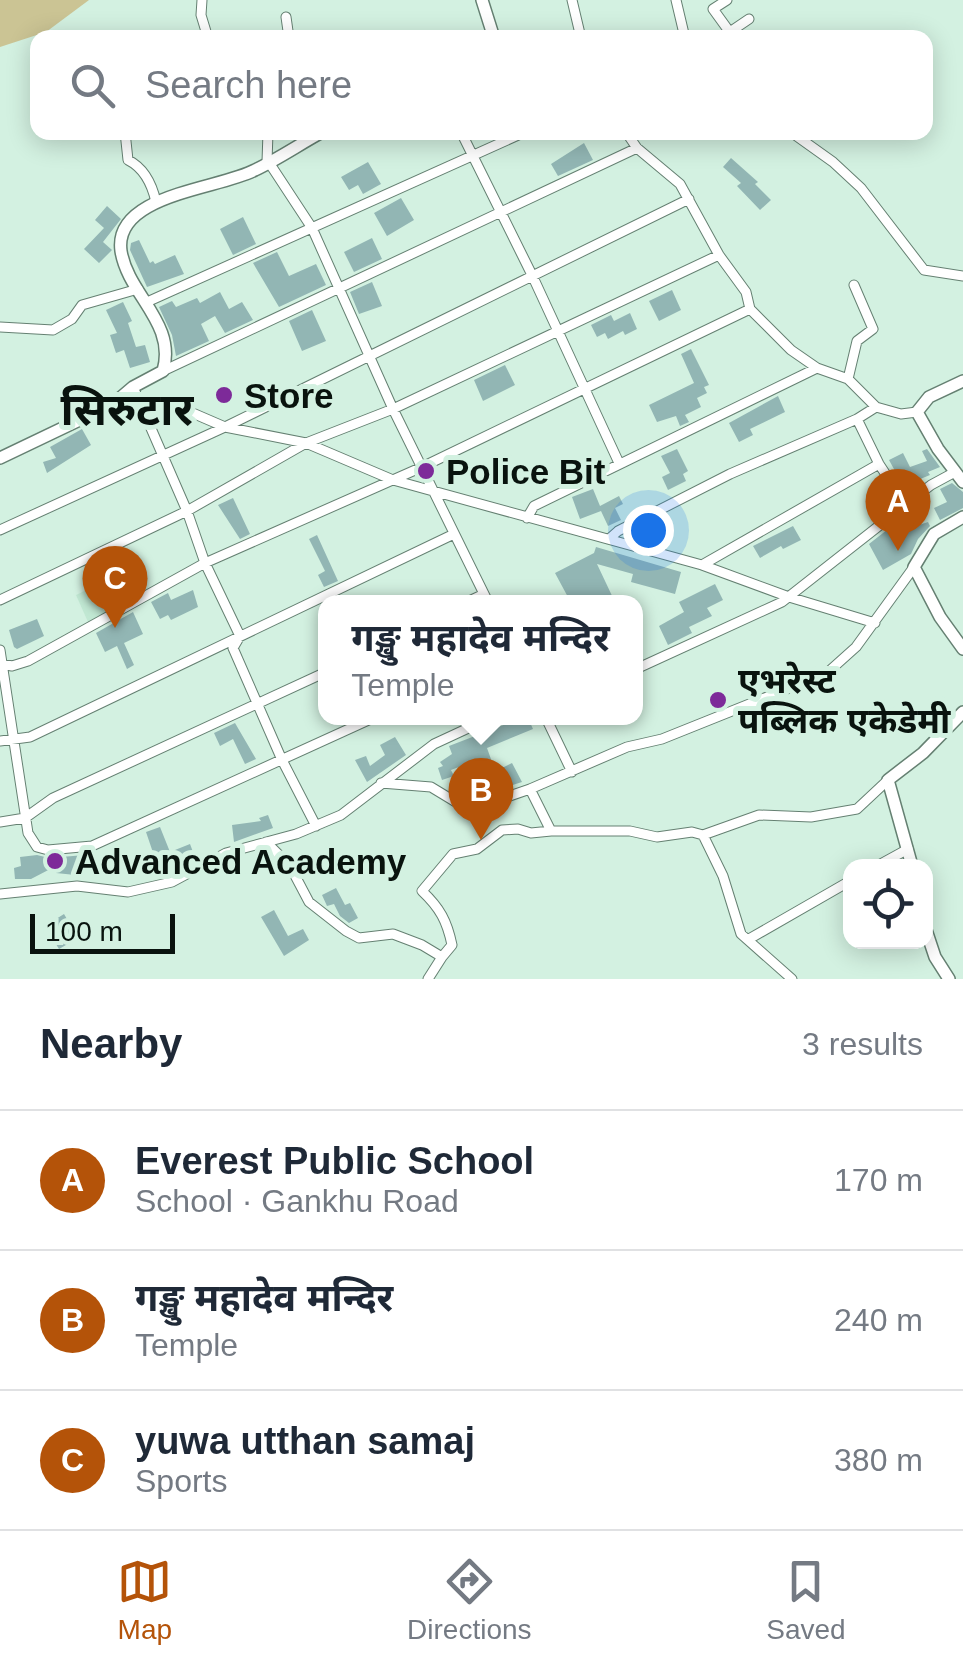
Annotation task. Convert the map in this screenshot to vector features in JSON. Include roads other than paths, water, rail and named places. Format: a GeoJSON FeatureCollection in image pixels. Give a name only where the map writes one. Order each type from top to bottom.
{"type":"FeatureCollection","features":[{"type":"Feature","properties":{"kind":"street"},"geometry":{"type":"LineString","coordinates":[[202,0],[206,30]]}},
{"type":"Feature","properties":{"kind":"street"},"geometry":{"type":"LineString","coordinates":[[482,0],[491,30]]}},
{"type":"Feature","properties":{"kind":"street"},"geometry":{"type":"LineString","coordinates":[[572,0],[579,30]]}},
{"type":"Feature","properties":{"kind":"street"},"geometry":{"type":"LineString","coordinates":[[676,0],[684,30]]}},
{"type":"Feature","properties":{"kind":"street"},"geometry":{"type":"LineString","coordinates":[[725,30],[713,9],[727,0]]}},
{"type":"Feature","properties":{"kind":"street"},"geometry":{"type":"LineString","coordinates":[[286,17],[288,30]]}},
{"type":"Feature","properties":{"kind":"street"},"geometry":{"type":"LineString","coordinates":[[736,30],[749,20]]}},
{"type":"Feature","properties":{"kind":"street"},"geometry":{"type":"LineString","coordinates":[[126,140],[128,160],[138,165],[147,178],[156,202]]}},
{"type":"Feature","properties":{"kind":"street"},"geometry":{"type":"LineString","coordinates":[[268,140],[268,161],[312,228],[393,409],[484,595]]}},
{"type":"Feature","properties":{"kind":"street"},"geometry":{"type":"LineString","coordinates":[[162,371],[166,358],[163,336],[124,263],[120,248],[123,232],[156,202],[256,170],[307,140]]}},
{"type":"Feature","properties":{"kind":"street"},"geometry":{"type":"LineString","coordinates":[[465,140],[619,464]]}},
{"type":"Feature","properties":{"kind":"street"},"geometry":{"type":"LineString","coordinates":[[147,302],[508,140]]}},
{"type":"Feature","properties":{"kind":"street"},"geometry":{"type":"LineString","coordinates":[[632,140],[680,184],[719,256],[746,292],[750,310],[791,350],[817,368],[848,379],[876,407],[901,414],[917,412],[929,397],[963,381]]}},
{"type":"Feature","properties":{"kind":"street"},"geometry":{"type":"LineString","coordinates":[[801,140],[862,188],[924,270],[963,276]]}},
{"type":"Feature","properties":{"kind":"street"},"geometry":{"type":"LineString","coordinates":[[0,458],[113,404],[133,386],[162,371],[637,148]]}},
{"type":"Feature","properties":{"kind":"street"},"geometry":{"type":"LineString","coordinates":[[0,530],[225,427],[689,199]]}},
{"type":"Feature","properties":{"kind":"street"},"geometry":{"type":"LineString","coordinates":[[0,600],[187,512],[306,443],[393,409],[719,256]]}},
{"type":"Feature","properties":{"kind":"street"},"geometry":{"type":"LineString","coordinates":[[848,379],[856,341],[873,329],[854,285]]}},
{"type":"Feature","properties":{"kind":"street"},"geometry":{"type":"LineString","coordinates":[[0,327],[53,330],[72,319],[82,305],[138,290]]}},
{"type":"Feature","properties":{"kind":"street"},"geometry":{"type":"LineString","coordinates":[[2,664],[12,666],[28,661],[205,562],[422,467],[750,310]]}},
{"type":"Feature","properties":{"kind":"street"},"geometry":{"type":"LineString","coordinates":[[526,518],[534,506],[817,368]]}},
{"type":"Feature","properties":{"kind":"street"},"geometry":{"type":"LineString","coordinates":[[133,386],[205,562],[240,636]]}},
{"type":"Feature","properties":{"kind":"street"},"geometry":{"type":"LineString","coordinates":[[140,399],[174,404],[225,427],[306,443],[393,480],[702,565],[875,623]]}},
{"type":"Feature","properties":{"kind":"street"},"geometry":{"type":"LineString","coordinates":[[610,539],[618,531],[730,474],[858,419],[876,407]]}},
{"type":"Feature","properties":{"kind":"street"},"geometry":{"type":"LineString","coordinates":[[643,666],[789,597],[931,484],[959,477],[917,412]]}},
{"type":"Feature","properties":{"kind":"street"},"geometry":{"type":"LineString","coordinates":[[858,419],[879,464],[906,505]]}},
{"type":"Feature","properties":{"kind":"street"},"geometry":{"type":"LineString","coordinates":[[702,565],[879,464]]}},
{"type":"Feature","properties":{"kind":"street"},"geometry":{"type":"LineString","coordinates":[[381,783],[431,787],[469,810],[806,684],[843,661],[875,623],[934,534],[963,516]]}},
{"type":"Feature","properties":{"kind":"street"},"geometry":{"type":"LineString","coordinates":[[326,595],[454,534]]}},
{"type":"Feature","properties":{"kind":"street"},"geometry":{"type":"LineString","coordinates":[[914,567],[940,617],[963,650]]}},
{"type":"Feature","properties":{"kind":"street"},"geometry":{"type":"LineString","coordinates":[[0,741],[30,737],[318,599]]}},
{"type":"Feature","properties":{"kind":"street"},"geometry":{"type":"LineString","coordinates":[[240,636],[233,648],[316,826]]}},
{"type":"Feature","properties":{"kind":"street"},"geometry":{"type":"LineString","coordinates":[[0,650],[28,833],[37,847],[48,850],[92,846],[358,725]]}},
{"type":"Feature","properties":{"kind":"street"},"geometry":{"type":"LineString","coordinates":[[0,822],[25,818],[53,798],[318,676]]}},
{"type":"Feature","properties":{"kind":"street"},"geometry":{"type":"LineString","coordinates":[[428,979],[452,945],[440,907],[422,891],[453,854],[477,848],[502,830],[630,830],[658,837],[692,832],[703,835],[759,816],[811,816],[857,809],[924,753],[963,712]]}},
{"type":"Feature","properties":{"kind":"street"},"geometry":{"type":"LineString","coordinates":[[0,894],[77,886],[128,892],[172,882],[226,853],[341,816],[434,744],[475,725]]}},
{"type":"Feature","properties":{"kind":"street"},"geometry":{"type":"LineString","coordinates":[[549,725],[572,772]]}},
{"type":"Feature","properties":{"kind":"street"},"geometry":{"type":"LineString","coordinates":[[888,780],[910,859]]}},
{"type":"Feature","properties":{"kind":"street"},"geometry":{"type":"LineString","coordinates":[[530,788],[551,830]]}},
{"type":"Feature","properties":{"kind":"street"},"geometry":{"type":"LineString","coordinates":[[703,835],[723,876],[741,934],[792,979]]}},
{"type":"Feature","properties":{"kind":"street"},"geometry":{"type":"LineString","coordinates":[[266,842],[290,866],[308,902],[346,931],[359,938],[393,934],[442,957]]}},
{"type":"Feature","properties":{"kind":"street"},"geometry":{"type":"LineString","coordinates":[[890,859],[908,849]]}},
{"type":"Feature","properties":{"kind":"street"},"geometry":{"type":"LineString","coordinates":[[749,939],[843,885]]}},
{"type":"Feature","properties":{"kind":"street"},"geometry":{"type":"LineString","coordinates":[[933,949],[949,979]]}},
{"type":"Feature","properties":{"kind":"place","name":"Store"},"geometry":{"type":"Point","coordinates":[224,395]}},
{"type":"Feature","properties":{"kind":"place","name":"Police Bit"},"geometry":{"type":"Point","coordinates":[426,471]}},
{"type":"Feature","properties":{"kind":"place","name":"Everest Public School"},"geometry":{"type":"Point","coordinates":[898,551]}},
{"type":"Feature","properties":{"kind":"place","name":"yuwa utthan samaj"},"geometry":{"type":"Point","coordinates":[115,628]}},
{"type":"Feature","properties":{"kind":"place","name":"एभरेस्ट पब्लिक एकेडेमी"},"geometry":{"type":"Point","coordinates":[718,700]}},
{"type":"Feature","properties":{"kind":"place","name":"गङ्खु महादेव मन्दिर"},"geometry":{"type":"Point","coordinates":[481,840]}},
{"type":"Feature","properties":{"kind":"place","name":"Advanced Academy"},"geometry":{"type":"Point","coordinates":[55,861]}},
{"type":"Feature","properties":{"kind":"district","name":"सिरुटार"},"geometry":{"type":"Point","coordinates":[127,409]}}]}
